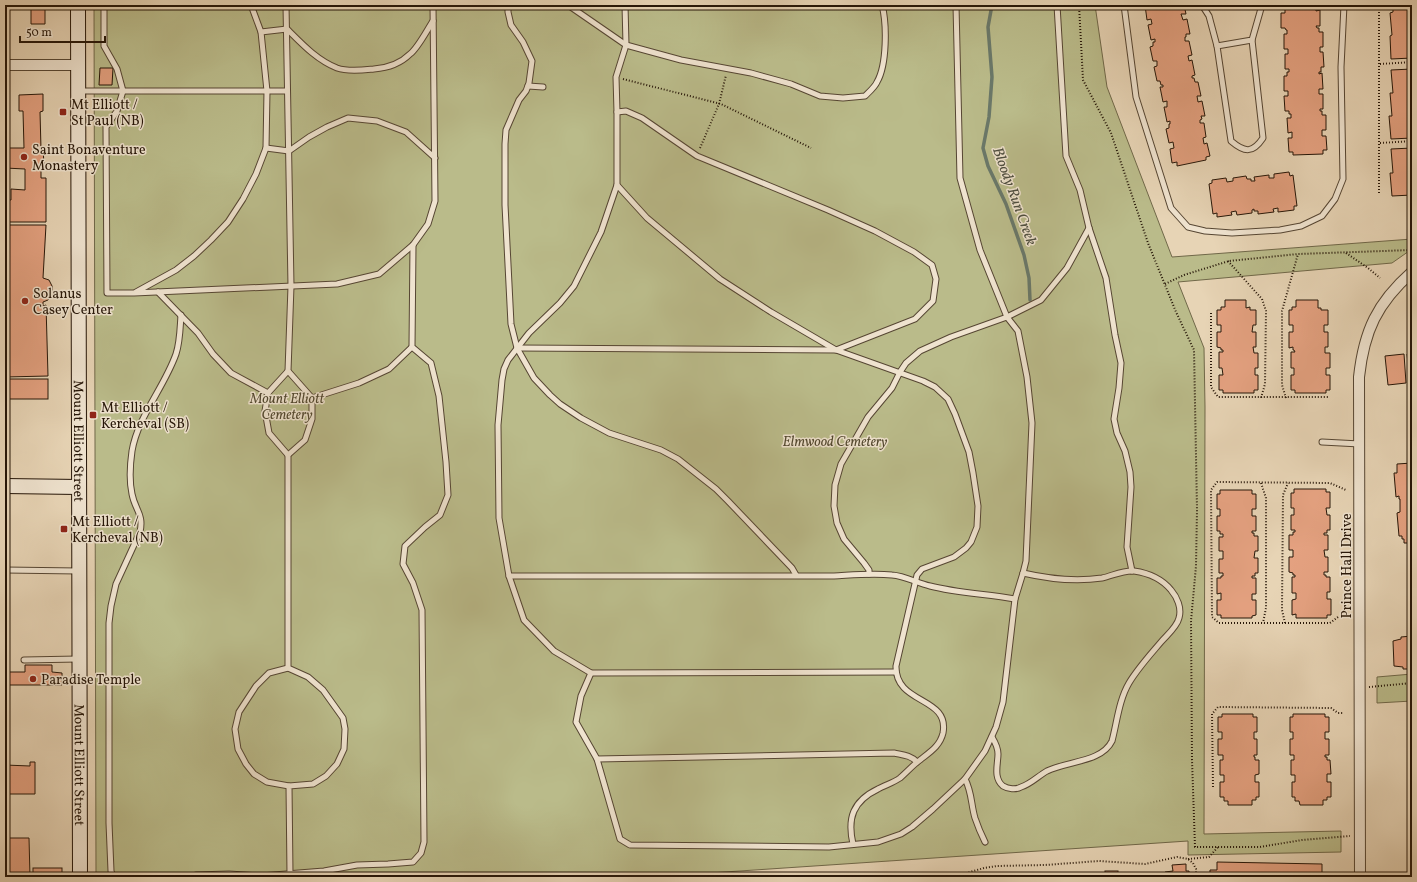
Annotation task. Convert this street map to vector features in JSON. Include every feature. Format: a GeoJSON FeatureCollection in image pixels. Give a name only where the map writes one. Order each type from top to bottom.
{"type":"FeatureCollection","features":[{"type":"Feature","properties":{"kind":"main road","name":"Mount Elliott Street"},"geometry":{"type":"LineString","coordinates":[[78,5],[80,877]]}},
{"type":"Feature","properties":{"kind":"main road"},"geometry":{"type":"LineString","coordinates":[[5,486],[79,486]]}},
{"type":"Feature","properties":{"kind":"street"},"geometry":{"type":"LineString","coordinates":[[5,65],[78,64]]}},
{"type":"Feature","properties":{"kind":"street","name":"Prince Hall Drive"},"geometry":{"type":"LineString","coordinates":[[1360,877],[1359,377],[1366,338],[1372,322],[1382,304],[1399,284],[1412,272]]}},
{"type":"Feature","properties":{"kind":"lane"},"geometry":{"type":"LineString","coordinates":[[104,5],[104,46],[117,69],[123,91],[117,111],[106,128],[107,293],[337,284],[379,274],[413,246],[428,224],[435,201],[433,5]]}},
{"type":"Feature","properties":{"kind":"lane"},"geometry":{"type":"LineString","coordinates":[[134,293],[176,270],[194,256],[228,222],[243,199],[256,174],[266,148],[268,91],[261,32],[251,5]]}},
{"type":"Feature","properties":{"kind":"lane"},"geometry":{"type":"LineString","coordinates":[[286,5],[291,286],[288,371],[268,393],[265,411],[269,433],[288,455],[288,668]]}},
{"type":"Feature","properties":{"kind":"lane"},"geometry":{"type":"LineString","coordinates":[[508,5],[511,25],[523,42],[532,61],[528,86],[526,92],[519,100],[506,130],[505,144],[505,205],[511,324],[517,348],[534,378],[560,404],[581,418],[609,433],[660,450],[683,463],[716,489],[745,517],[792,568],[796,576]]}},
{"type":"Feature","properties":{"kind":"lane"},"geometry":{"type":"LineString","coordinates":[[568,5],[626,45],[681,60],[751,73],[791,84],[820,96],[843,98],[865,96],[877,83],[884,67],[885,22],[882,5]]}},
{"type":"Feature","properties":{"kind":"lane"},"geometry":{"type":"LineString","coordinates":[[624,5],[626,45],[616,77],[617,185],[601,232],[574,286],[560,303],[529,333],[508,360],[503,373],[498,425],[500,518],[509,576],[524,620],[554,651],[591,673],[896,672]]}},
{"type":"Feature","properties":{"kind":"lane"},"geometry":{"type":"LineString","coordinates":[[591,673],[581,696],[576,722],[596,759],[620,839],[630,845],[829,847],[878,842],[901,834],[933,809],[965,779],[985,751],[1001,714],[1015,599],[1026,561],[1032,422],[1027,377],[1018,331],[1007,316],[980,250],[960,178],[956,5]]}},
{"type":"Feature","properties":{"kind":"lane"},"geometry":{"type":"LineString","coordinates":[[1057,5],[1066,156],[1080,190],[1089,228],[1106,278],[1121,363],[1114,419],[1117,433],[1125,451],[1130,472],[1131,487],[1127,547],[1132,571]]}},
{"type":"Feature","properties":{"kind":"lane"},"geometry":{"type":"LineString","coordinates":[[1124,5],[1136,97],[1170,208],[1188,226],[1205,231],[1232,233],[1280,230],[1302,226],[1322,216],[1335,199],[1343,179],[1341,68],[1344,5]]}},
{"type":"Feature","properties":{"kind":"lane"},"geometry":{"type":"LineString","coordinates":[[1202,5],[1209,16],[1217,46],[1231,141],[1238,147],[1246,150],[1253,149],[1263,138],[1252,40],[1262,5]]}},
{"type":"Feature","properties":{"kind":"lane"},"geometry":{"type":"LineString","coordinates":[[287,29],[306,49],[321,60],[338,69],[359,71],[379,69],[394,64],[411,54],[433,20]]}},
{"type":"Feature","properties":{"kind":"lane"},"geometry":{"type":"LineString","coordinates":[[261,32],[287,29]]}},
{"type":"Feature","properties":{"kind":"lane"},"geometry":{"type":"LineString","coordinates":[[1217,46],[1252,40]]}},
{"type":"Feature","properties":{"kind":"lane"},"geometry":{"type":"LineString","coordinates":[[528,86],[543,87]]}},
{"type":"Feature","properties":{"kind":"lane"},"geometry":{"type":"LineString","coordinates":[[78,90],[287,91]]}},
{"type":"Feature","properties":{"kind":"lane"},"geometry":{"type":"LineString","coordinates":[[517,348],[836,350],[915,319],[933,301],[936,279],[932,266],[914,252],[874,231],[828,210],[697,156],[642,118],[626,111],[617,112]]}},
{"type":"Feature","properties":{"kind":"lane"},"geometry":{"type":"LineString","coordinates":[[266,148],[289,151],[309,137],[348,118],[377,121],[406,132],[435,158]]}},
{"type":"Feature","properties":{"kind":"lane"},"geometry":{"type":"LineString","coordinates":[[617,185],[646,218],[720,278],[771,312],[836,350],[880,367],[900,372],[935,387],[948,399],[969,452],[978,506],[977,527],[971,542],[966,548],[950,559],[922,569],[917,575],[896,666],[899,683],[910,694],[933,707],[943,721],[943,732],[940,742],[932,751],[917,762],[900,778],[876,790],[858,804],[852,815],[850,825],[853,844]]}},
{"type":"Feature","properties":{"kind":"lane"},"geometry":{"type":"LineString","coordinates":[[869,574],[867,566],[849,546],[840,532],[834,510],[835,485],[841,464],[868,417],[892,388],[906,363],[915,355],[936,343],[1007,316],[1041,300],[1067,268],[1089,228]]}},
{"type":"Feature","properties":{"kind":"lane"},"geometry":{"type":"LineString","coordinates":[[312,398],[360,383],[390,369],[412,347],[413,246]]}},
{"type":"Feature","properties":{"kind":"lane"},"geometry":{"type":"LineString","coordinates":[[158,292],[181,315],[231,373],[268,393]]}},
{"type":"Feature","properties":{"kind":"lane"},"geometry":{"type":"LineString","coordinates":[[113,877],[111,871],[109,823],[109,623],[111,606],[116,584],[134,546],[142,520],[132,494],[130,481],[132,451],[136,435],[144,417],[170,369],[176,354],[180,335],[181,315]]}},
{"type":"Feature","properties":{"kind":"lane"},"geometry":{"type":"LineString","coordinates":[[191,877],[196,875],[222,874],[261,876],[324,871],[357,865],[413,862],[421,853],[424,842],[422,610],[413,582],[403,564],[405,546],[440,515],[448,495],[439,396],[431,363],[412,347]]}},
{"type":"Feature","properties":{"kind":"lane"},"geometry":{"type":"LineString","coordinates":[[288,371],[312,398],[312,419],[305,440],[288,455]]}},
{"type":"Feature","properties":{"kind":"lane"},"geometry":{"type":"LineString","coordinates":[[1322,442],[1360,444]]}},
{"type":"Feature","properties":{"kind":"lane"},"geometry":{"type":"LineString","coordinates":[[5,570],[79,571]]}},
{"type":"Feature","properties":{"kind":"lane"},"geometry":{"type":"LineString","coordinates":[[992,737],[997,744],[997,769],[999,780],[1005,787],[1011,789],[1021,787],[1059,766],[1097,756],[1102,753],[1110,746],[1125,691],[1134,675],[1180,618],[1177,598],[1168,586],[1150,575],[1132,571],[1101,578],[1076,580],[1041,577],[1023,573]]}},
{"type":"Feature","properties":{"kind":"lane"},"geometry":{"type":"LineString","coordinates":[[509,576],[892,575],[904,577],[943,589],[1015,599]]}},
{"type":"Feature","properties":{"kind":"lane"},"geometry":{"type":"LineString","coordinates":[[24,660],[79,660]]}},
{"type":"Feature","properties":{"kind":"lane"},"geometry":{"type":"LineString","coordinates":[[288,668],[308,677],[323,690],[343,718],[344,729],[344,749],[337,764],[326,776],[313,784],[289,786],[267,782],[254,774],[246,764],[238,749],[235,729],[239,712],[256,686],[269,673],[288,668]]}},
{"type":"Feature","properties":{"kind":"lane"},"geometry":{"type":"LineString","coordinates":[[596,759],[894,753],[906,755],[913,758],[917,762]]}},
{"type":"Feature","properties":{"kind":"lane"},"geometry":{"type":"LineString","coordinates":[[965,779],[971,793],[975,817],[985,842]]}},
{"type":"Feature","properties":{"kind":"lane"},"geometry":{"type":"LineString","coordinates":[[289,786],[290,874]]}},
{"type":"Feature","properties":{"kind":"path"},"geometry":{"type":"LineString","coordinates":[[1079,5],[1083,80],[1111,133],[1148,243],[1194,350],[1197,510],[1196,566],[1191,621],[1192,760],[1195,847],[1260,847],[1302,840],[1360,836]]}},
{"type":"Feature","properties":{"kind":"path"},"geometry":{"type":"LineString","coordinates":[[1380,5],[1380,193]]}},
{"type":"Feature","properties":{"kind":"path"},"geometry":{"type":"LineString","coordinates":[[1380,64],[1412,62]]}},
{"type":"Feature","properties":{"kind":"path"},"geometry":{"type":"LineString","coordinates":[[697,156],[719,104],[727,69]]}},
{"type":"Feature","properties":{"kind":"path"},"geometry":{"type":"LineString","coordinates":[[616,77],[719,104],[811,148]]}},
{"type":"Feature","properties":{"kind":"path"},"geometry":{"type":"LineString","coordinates":[[1380,143],[1412,141]]}},
{"type":"Feature","properties":{"kind":"path"},"geometry":{"type":"LineString","coordinates":[[1165,284],[1184,275],[1228,262],[1298,254],[1412,250]]}},
{"type":"Feature","properties":{"kind":"path"},"geometry":{"type":"LineString","coordinates":[[1345,253],[1380,278]]}},
{"type":"Feature","properties":{"kind":"path"},"geometry":{"type":"LineString","coordinates":[[1286,398],[1282,385],[1282,311],[1298,254]]}},
{"type":"Feature","properties":{"kind":"path"},"geometry":{"type":"LineString","coordinates":[[1228,262],[1262,299],[1266,311],[1265,384],[1261,398]]}},
{"type":"Feature","properties":{"kind":"path"},"geometry":{"type":"LineString","coordinates":[[1211,314],[1211,387],[1218,398],[1330,397]]}},
{"type":"Feature","properties":{"kind":"path"},"geometry":{"type":"LineString","coordinates":[[1344,617],[1338,617],[1330,623],[1219,623],[1212,617],[1211,490],[1217,482],[1261,482],[1330,483],[1346,490]]}},
{"type":"Feature","properties":{"kind":"path"},"geometry":{"type":"LineString","coordinates":[[1261,482],[1266,498],[1266,608],[1263,623]]}},
{"type":"Feature","properties":{"kind":"path"},"geometry":{"type":"LineString","coordinates":[[1285,623],[1282,610],[1282,495],[1288,483]]}},
{"type":"Feature","properties":{"kind":"path"},"geometry":{"type":"LineString","coordinates":[[1360,688],[1412,683]]}},
{"type":"Feature","properties":{"kind":"path"},"geometry":{"type":"LineString","coordinates":[[1213,787],[1212,714],[1218,707],[1331,708],[1338,713],[1344,713]]}},
{"type":"Feature","properties":{"kind":"path"},"geometry":{"type":"LineString","coordinates":[[942,877],[997,866],[1045,865],[1099,861],[1145,864],[1177,857],[1188,859],[1209,856],[1218,847]]}},
{"type":"Feature","properties":{"kind":"path"},"geometry":{"type":"LineString","coordinates":[[1188,859],[1196,868],[1196,877]]}},
{"type":"Feature","properties":{"kind":"path"},"geometry":{"type":"LineString","coordinates":[[853,877],[871,874],[895,877]]}},
{"type":"Feature","properties":{"kind":"green space","name":"Elmwood Cemetery"},"geometry":{"type":"Polygon","coordinates":[[[94,5],[1095,5],[1107,87],[1172,257],[1412,239],[1412,249],[1392,263],[1178,282],[1204,348],[1204,834],[1341,831],[1341,852],[1188,855],[1188,841],[650,877],[96,877],[94,5]]]}},
{"type":"Feature","properties":{"kind":"green space"},"geometry":{"type":"Polygon","coordinates":[[[1412,674],[1412,701],[1377,703],[1377,677],[1412,674]]]}},
{"type":"Feature","properties":{"kind":"building"},"geometry":{"type":"Polygon","coordinates":[[[31,5],[59,5],[59,9],[45,9],[45,24],[31,24],[31,5]]]}},
{"type":"Feature","properties":{"kind":"building"},"geometry":{"type":"Polygon","coordinates":[[[1145,5],[1184,5],[1186,14],[1181,14],[1183,20],[1187,19],[1190,34],[1186,34],[1185,41],[1189,41],[1192,55],[1188,56],[1189,61],[1192,60],[1195,75],[1192,76],[1192,78],[1194,78],[1195,82],[1198,82],[1201,96],[1197,96],[1198,102],[1202,101],[1205,116],[1201,116],[1202,119],[1200,120],[1200,123],[1204,123],[1206,137],[1203,138],[1204,144],[1207,143],[1210,156],[1206,157],[1206,160],[1177,166],[1177,162],[1172,163],[1170,149],[1174,148],[1173,142],[1169,143],[1166,129],[1169,128],[1170,121],[1167,122],[1164,107],[1167,107],[1167,101],[1163,102],[1160,87],[1163,87],[1163,85],[1161,85],[1160,81],[1157,81],[1154,67],[1157,66],[1157,61],[1153,61],[1150,47],[1153,46],[1155,39],[1151,40],[1148,25],[1152,24],[1151,19],[1147,20],[1145,5]]]}},
{"type":"Feature","properties":{"kind":"building"},"geometry":{"type":"Polygon","coordinates":[[[1281,5],[1316,5],[1316,11],[1320,10],[1320,26],[1316,26],[1319,28],[1319,32],[1323,32],[1323,47],[1320,47],[1320,52],[1323,52],[1324,67],[1321,67],[1321,72],[1319,72],[1319,74],[1322,73],[1323,89],[1319,89],[1319,94],[1323,94],[1323,109],[1320,109],[1320,111],[1322,111],[1322,115],[1326,115],[1326,130],[1322,130],[1322,136],[1326,136],[1327,150],[1323,150],[1323,154],[1293,155],[1293,152],[1289,152],[1288,138],[1292,138],[1292,132],[1288,133],[1287,118],[1291,118],[1291,114],[1289,114],[1289,111],[1285,111],[1284,96],[1288,96],[1288,91],[1284,91],[1284,76],[1287,76],[1287,72],[1289,72],[1289,69],[1285,69],[1285,54],[1288,54],[1288,49],[1284,49],[1284,34],[1287,34],[1287,30],[1285,28],[1281,28],[1281,13],[1285,13],[1285,7],[1281,7],[1281,5]]]}},
{"type":"Feature","properties":{"kind":"building"},"geometry":{"type":"Polygon","coordinates":[[[1393,5],[1412,5],[1412,58],[1391,59],[1390,36],[1392,35],[1390,13],[1393,12],[1393,5]]]}},
{"type":"Feature","properties":{"kind":"building"},"geometry":{"type":"Polygon","coordinates":[[[100,68],[113,68],[112,85],[99,85],[100,68]]]}},
{"type":"Feature","properties":{"kind":"building"},"geometry":{"type":"Polygon","coordinates":[[[1412,69],[1412,138],[1391,139],[1389,116],[1392,116],[1390,93],[1393,93],[1391,70],[1412,69]]]}},
{"type":"Feature","properties":{"kind":"building","name":"Saint Bonaventure Monastery"},"geometry":{"type":"Polygon","coordinates":[[[43,94],[43,111],[40,112],[41,149],[43,149],[44,164],[41,165],[41,178],[46,178],[46,222],[5,222],[5,200],[11,200],[11,189],[25,190],[25,169],[5,168],[5,148],[24,148],[23,111],[19,111],[19,95],[43,94]]]}},
{"type":"Feature","properties":{"kind":"building"},"geometry":{"type":"Polygon","coordinates":[[[1412,148],[1412,195],[1392,196],[1390,173],[1393,173],[1391,149],[1412,148]]]}},
{"type":"Feature","properties":{"kind":"building"},"geometry":{"type":"Polygon","coordinates":[[[1289,172],[1290,176],[1293,175],[1297,206],[1294,206],[1294,210],[1278,212],[1278,208],[1273,209],[1274,212],[1258,214],[1258,211],[1254,211],[1254,209],[1252,210],[1252,213],[1237,215],[1236,211],[1231,212],[1232,215],[1217,217],[1217,213],[1213,214],[1209,184],[1212,183],[1212,180],[1226,178],[1227,182],[1233,181],[1233,178],[1246,176],[1247,179],[1255,181],[1254,177],[1269,175],[1269,178],[1274,178],[1274,174],[1289,172]]]}},
{"type":"Feature","properties":{"kind":"building","name":"Solanus Casey Center"},"geometry":{"type":"Polygon","coordinates":[[[5,225],[46,225],[43,278],[49,280],[52,286],[52,295],[48,300],[43,302],[43,306],[46,305],[48,376],[5,377],[5,225]]]}},
{"type":"Feature","properties":{"kind":"building"},"geometry":{"type":"Polygon","coordinates":[[[1225,300],[1246,300],[1246,308],[1250,307],[1250,310],[1256,310],[1256,325],[1253,325],[1252,332],[1256,332],[1256,347],[1253,347],[1254,353],[1258,353],[1258,368],[1255,368],[1255,375],[1258,375],[1258,390],[1254,390],[1254,393],[1223,393],[1223,390],[1219,390],[1219,375],[1223,375],[1222,368],[1219,368],[1219,352],[1223,352],[1223,350],[1217,347],[1217,332],[1221,332],[1221,325],[1217,325],[1217,310],[1221,310],[1221,307],[1225,307],[1225,300]]]}},
{"type":"Feature","properties":{"kind":"building"},"geometry":{"type":"Polygon","coordinates":[[[1296,300],[1318,300],[1318,308],[1321,308],[1321,310],[1328,310],[1328,325],[1324,325],[1324,332],[1328,332],[1328,347],[1325,347],[1325,353],[1330,353],[1330,368],[1326,368],[1326,375],[1330,375],[1330,390],[1326,390],[1326,393],[1295,393],[1295,390],[1291,390],[1291,375],[1294,375],[1294,368],[1291,368],[1291,352],[1295,352],[1293,347],[1289,348],[1289,332],[1293,332],[1293,325],[1289,325],[1289,310],[1292,310],[1292,307],[1296,307],[1296,300]]]}},
{"type":"Feature","properties":{"kind":"building"},"geometry":{"type":"Polygon","coordinates":[[[1404,354],[1406,383],[1388,385],[1385,356],[1404,354]]]}},
{"type":"Feature","properties":{"kind":"building"},"geometry":{"type":"Polygon","coordinates":[[[1407,354],[1412,354],[1412,383],[1410,383],[1407,354]]]}},
{"type":"Feature","properties":{"kind":"building"},"geometry":{"type":"Polygon","coordinates":[[[5,379],[48,379],[48,399],[5,399],[5,379]]]}},
{"type":"Feature","properties":{"kind":"building"},"geometry":{"type":"Polygon","coordinates":[[[1412,463],[1412,543],[1404,543],[1402,536],[1399,536],[1397,513],[1400,512],[1400,499],[1399,496],[1396,497],[1394,473],[1397,473],[1397,464],[1412,463]]]}},
{"type":"Feature","properties":{"kind":"building"},"geometry":{"type":"Polygon","coordinates":[[[1294,489],[1326,489],[1326,492],[1330,492],[1330,508],[1326,508],[1327,515],[1330,515],[1330,530],[1327,530],[1327,533],[1324,533],[1324,535],[1328,535],[1328,550],[1324,550],[1325,557],[1328,557],[1328,572],[1324,572],[1324,575],[1326,575],[1326,577],[1330,577],[1330,592],[1327,592],[1327,599],[1331,599],[1331,615],[1327,615],[1327,618],[1296,618],[1296,614],[1292,615],[1292,600],[1296,599],[1296,593],[1292,593],[1292,577],[1295,577],[1295,575],[1289,572],[1289,557],[1293,557],[1293,550],[1289,550],[1289,535],[1293,535],[1293,532],[1295,532],[1295,530],[1291,530],[1291,515],[1294,515],[1294,508],[1291,508],[1291,493],[1294,493],[1294,489]]]}},
{"type":"Feature","properties":{"kind":"building"},"geometry":{"type":"Polygon","coordinates":[[[1220,490],[1252,490],[1252,494],[1256,494],[1256,509],[1252,509],[1252,516],[1256,516],[1256,531],[1252,531],[1252,533],[1254,533],[1254,536],[1258,536],[1258,551],[1255,551],[1254,558],[1258,558],[1258,573],[1255,573],[1255,576],[1252,576],[1252,578],[1256,578],[1256,594],[1252,594],[1252,600],[1256,600],[1256,615],[1252,616],[1252,618],[1221,618],[1221,615],[1217,615],[1217,600],[1221,600],[1221,593],[1217,594],[1217,578],[1221,578],[1221,576],[1223,576],[1223,573],[1219,573],[1219,559],[1223,559],[1223,551],[1219,551],[1219,537],[1223,537],[1223,534],[1220,534],[1220,531],[1217,531],[1217,516],[1220,516],[1220,509],[1217,509],[1217,494],[1220,494],[1220,490]]]}},
{"type":"Feature","properties":{"kind":"building"},"geometry":{"type":"Polygon","coordinates":[[[1412,636],[1412,669],[1403,669],[1403,667],[1394,666],[1393,641],[1401,639],[1401,637],[1412,636]]]}},
{"type":"Feature","properties":{"kind":"building","name":"Paradise Temple"},"geometry":{"type":"Polygon","coordinates":[[[25,665],[52,665],[52,672],[62,673],[62,685],[5,685],[5,672],[25,672],[25,665]]]}},
{"type":"Feature","properties":{"kind":"building"},"geometry":{"type":"Polygon","coordinates":[[[1222,714],[1253,714],[1253,717],[1257,717],[1257,732],[1254,732],[1254,739],[1257,739],[1257,755],[1254,755],[1254,757],[1255,760],[1259,760],[1259,774],[1255,775],[1255,782],[1259,782],[1259,797],[1256,797],[1256,800],[1252,800],[1252,805],[1228,805],[1228,801],[1224,801],[1224,797],[1220,797],[1220,782],[1224,782],[1224,775],[1220,775],[1220,760],[1223,760],[1223,755],[1218,755],[1218,739],[1222,739],[1222,732],[1218,732],[1218,717],[1222,717],[1222,714]]]}},
{"type":"Feature","properties":{"kind":"building"},"geometry":{"type":"Polygon","coordinates":[[[1293,714],[1325,714],[1325,717],[1329,717],[1329,732],[1325,732],[1325,739],[1329,739],[1329,755],[1325,755],[1325,757],[1327,757],[1327,760],[1330,760],[1331,774],[1327,774],[1327,782],[1331,782],[1331,797],[1327,797],[1327,800],[1323,800],[1323,805],[1300,805],[1299,801],[1295,801],[1295,797],[1292,797],[1292,782],[1295,782],[1295,775],[1291,775],[1291,760],[1294,760],[1294,755],[1290,755],[1290,739],[1293,739],[1293,732],[1290,732],[1290,717],[1293,717],[1293,714]]]}},
{"type":"Feature","properties":{"kind":"building"},"geometry":{"type":"Polygon","coordinates":[[[30,762],[35,762],[35,794],[5,794],[5,765],[30,766],[30,762]]]}},
{"type":"Feature","properties":{"kind":"building"},"geometry":{"type":"Polygon","coordinates":[[[8,838],[29,838],[30,877],[9,877],[8,838]]]}},
{"type":"Feature","properties":{"kind":"building"},"geometry":{"type":"Polygon","coordinates":[[[1217,862],[1322,864],[1322,873],[1328,873],[1328,877],[1210,877],[1210,870],[1217,870],[1217,862]]]}},
{"type":"Feature","properties":{"kind":"building"},"geometry":{"type":"Polygon","coordinates":[[[1186,864],[1186,871],[1189,871],[1189,877],[1165,877],[1165,872],[1173,871],[1172,865],[1186,864]]]}},
{"type":"Feature","properties":{"kind":"building"},"geometry":{"type":"Polygon","coordinates":[[[33,868],[62,868],[62,877],[33,877],[33,868]]]}},
{"type":"Feature","properties":{"kind":"building"},"geometry":{"type":"Polygon","coordinates":[[[1105,871],[1118,871],[1118,877],[1105,877],[1105,871]]]}},
{"type":"Feature","properties":{"kind":"waterway","name":"Bloody Run Creek"},"geometry":{"type":"LineString","coordinates":[[992,5],[988,27],[992,77],[989,117],[983,148],[988,166],[1006,204],[1024,255],[1029,278],[1030,300]]}},
{"type":"Feature","properties":{"kind":"place","name":"Mt Elliott / St Paul (NB)"},"geometry":{"type":"Point","coordinates":[63,112]}},
{"type":"Feature","properties":{"kind":"place","name":"Saint Bonaventure Monastery"},"geometry":{"type":"Point","coordinates":[24,157]}},
{"type":"Feature","properties":{"kind":"place","name":"Solanus Casey Center"},"geometry":{"type":"Point","coordinates":[25,301]}},
{"type":"Feature","properties":{"kind":"place","name":"Mt Elliott / Kercheval (SB)"},"geometry":{"type":"Point","coordinates":[93,415]}},
{"type":"Feature","properties":{"kind":"place","name":"Mt Elliott / Kercheval (NB)"},"geometry":{"type":"Point","coordinates":[64,529]}},
{"type":"Feature","properties":{"kind":"place","name":"Paradise Temple"},"geometry":{"type":"Point","coordinates":[33,679]}},
{"type":"Feature","properties":{"kind":"park label","name":"Mount Elliott Cemetery"},"geometry":{"type":"Point","coordinates":[287,406]}}]}
